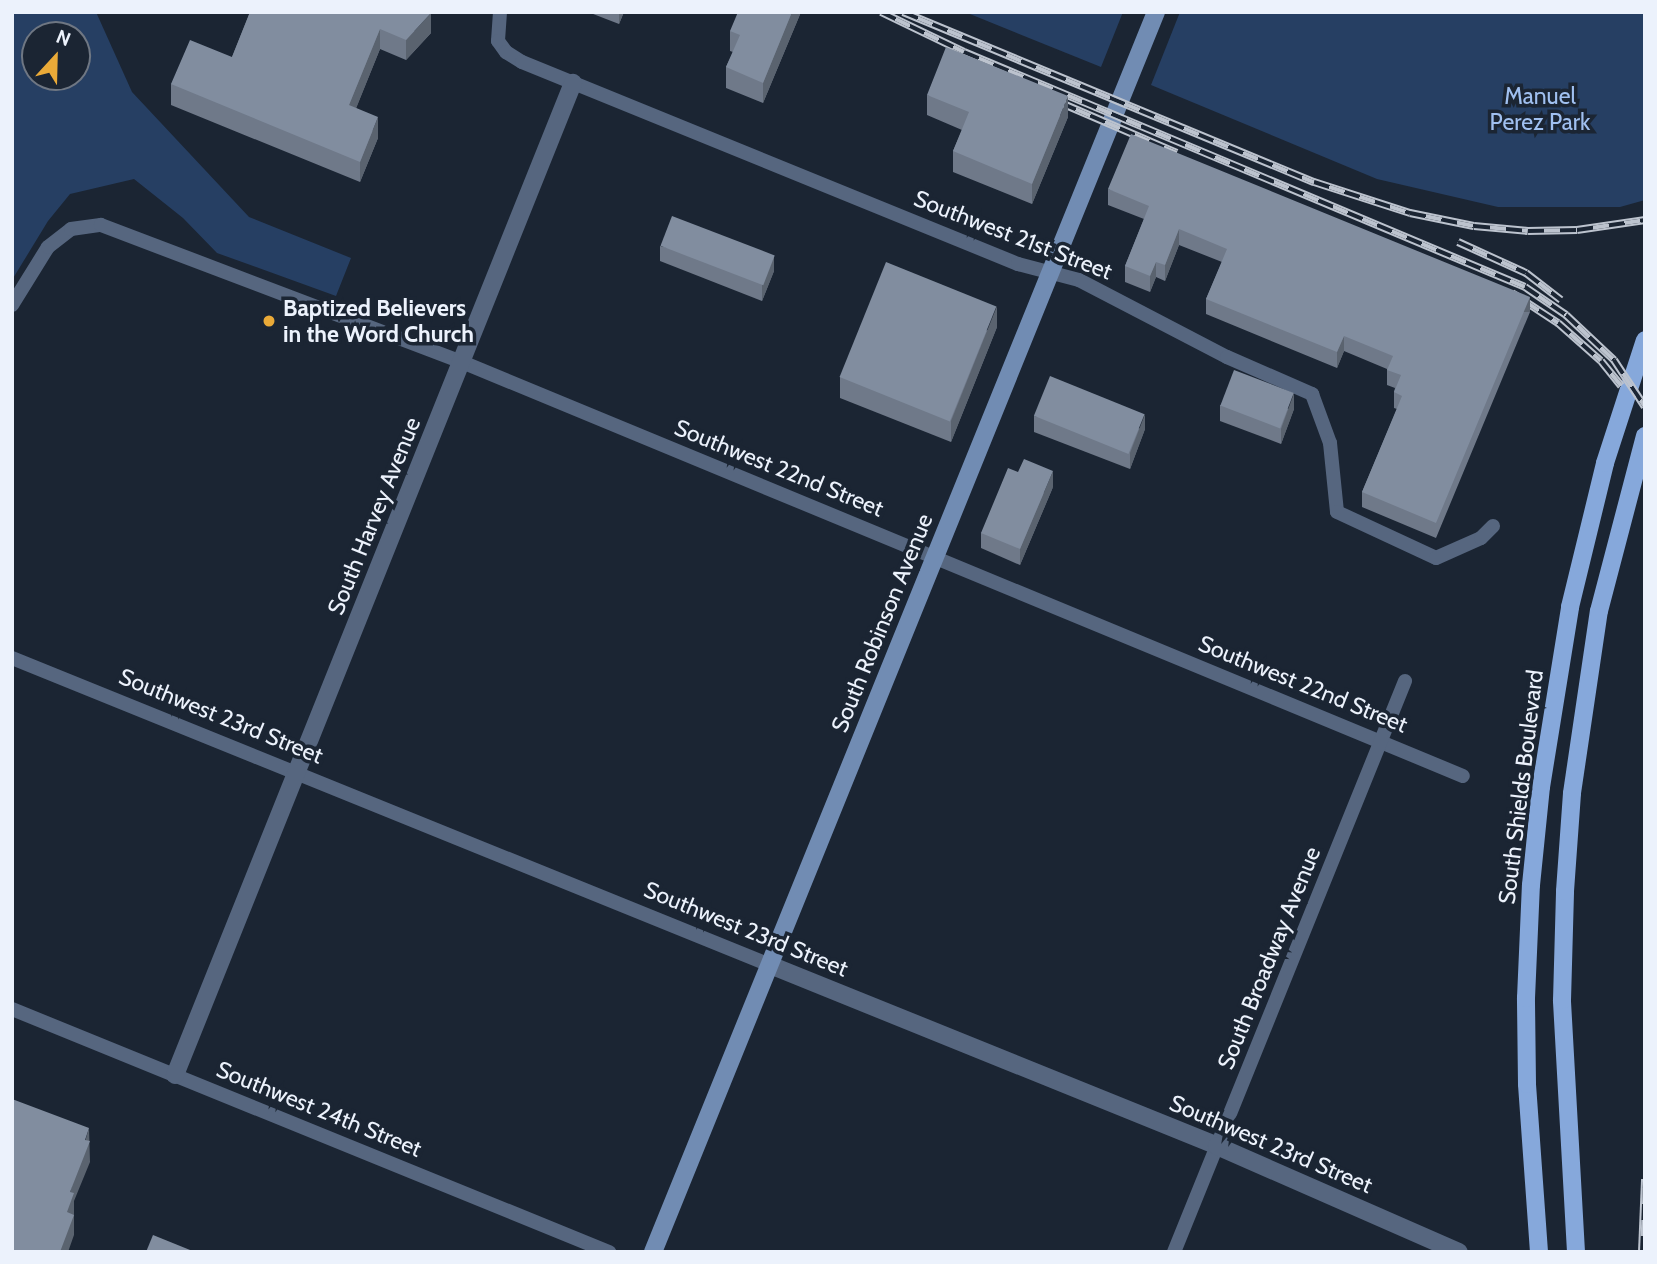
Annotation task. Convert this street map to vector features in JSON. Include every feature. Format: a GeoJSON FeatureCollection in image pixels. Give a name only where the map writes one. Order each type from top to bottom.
{"type":"FeatureCollection","features":[{"type":"Feature","properties":{"kind":"main road","name":"South Robinson Avenue"},"geometry":{"type":"LineString","coordinates":[[653,1252],[1156,12]]}},
{"type":"Feature","properties":{"kind":"main road","name":"South Shields Boulevard"},"geometry":{"type":"LineString","coordinates":[[1539,1252],[1527,1084],[1526,998],[1531,885],[1548,733],[1570,607],[1596,499],[1645,340]]}},
{"type":"Feature","properties":{"kind":"main road"},"geometry":{"type":"LineString","coordinates":[[1576,1252],[1562,1000],[1564,891],[1579,738],[1600,611],[1645,436]]}},
{"type":"Feature","properties":{"kind":"street"},"geometry":{"type":"LineString","coordinates":[[500,12],[497,34],[506,52],[573,83]]}},
{"type":"Feature","properties":{"kind":"street","name":"Southwest 21st Street"},"geometry":{"type":"LineString","coordinates":[[573,83],[1018,264],[1079,281],[1227,357],[1312,394],[1330,443],[1337,512],[1436,558],[1481,538],[1493,526]]}},
{"type":"Feature","properties":{"kind":"street","name":"South Harvey Avenue"},"geometry":{"type":"LineString","coordinates":[[175,1075],[573,83]]}},
{"type":"Feature","properties":{"kind":"street","name":"Southwest 22nd Street"},"geometry":{"type":"LineString","coordinates":[[12,305],[48,247],[71,229],[101,225],[462,362],[1463,776]]}},
{"type":"Feature","properties":{"kind":"street","name":"Southwest 23rd Street"},"geometry":{"type":"LineString","coordinates":[[12,658],[1217,1146],[1459,1252]]}},
{"type":"Feature","properties":{"kind":"street","name":"South Broadway Avenue"},"geometry":{"type":"LineString","coordinates":[[1174,1252],[1405,681]]}},
{"type":"Feature","properties":{"kind":"street","name":"Southwest 24th Street"},"geometry":{"type":"LineString","coordinates":[[12,1009],[609,1252]]}},
{"type":"Feature","properties":{"kind":"green space"},"geometry":{"type":"Polygon","coordinates":[[[12,12],[96,12],[132,92],[249,217],[351,258],[336,296],[217,253],[183,218],[134,179],[70,194],[48,221],[12,280],[12,12]]]}},
{"type":"Feature","properties":{"kind":"green space"},"geometry":{"type":"Polygon","coordinates":[[[965,12],[1123,12],[1101,67],[965,12]]]}},
{"type":"Feature","properties":{"kind":"green space","name":"Manuel Perez Park"},"geometry":{"type":"Polygon","coordinates":[[[1180,12],[1645,12],[1645,200],[1620,207],[1498,207],[1377,179],[1151,85],[1180,12]]]}},
{"type":"Feature","properties":{"kind":"building"},"geometry":{"type":"Polygon","coordinates":[[[250,12],[431,13],[406,40],[380,29],[349,105],[378,117],[360,162],[171,84],[190,40],[232,57],[250,12]]]}},
{"type":"Feature","properties":{"kind":"building"},"geometry":{"type":"Polygon","coordinates":[[[738,12],[792,12],[763,83],[726,67],[740,35],[730,31],[738,12]]]}},
{"type":"Feature","properties":{"kind":"building"},"geometry":{"type":"Polygon","coordinates":[[[946,47],[1068,96],[1032,184],[953,151],[969,112],[927,95],[946,47]]]}},
{"type":"Feature","properties":{"kind":"building"},"geometry":{"type":"Polygon","coordinates":[[[1131,134],[1530,297],[1436,523],[1362,492],[1402,396],[1394,392],[1401,375],[1387,370],[1393,356],[1344,336],[1337,352],[1206,299],[1227,249],[1179,229],[1165,265],[1156,262],[1150,276],[1125,266],[1149,206],[1108,189],[1131,134]]]}},
{"type":"Feature","properties":{"kind":"building"},"geometry":{"type":"Polygon","coordinates":[[[672,216],[775,255],[763,285],[661,246],[672,216]]]}},
{"type":"Feature","properties":{"kind":"building"},"geometry":{"type":"Polygon","coordinates":[[[886,262],[996,307],[950,422],[840,377],[886,262]]]}},
{"type":"Feature","properties":{"kind":"building"},"geometry":{"type":"Polygon","coordinates":[[[1234,370],[1294,393],[1280,428],[1220,405],[1234,370]]]}},
{"type":"Feature","properties":{"kind":"building"},"geometry":{"type":"Polygon","coordinates":[[[1050,376],[1145,414],[1128,454],[1034,416],[1050,376]]]}},
{"type":"Feature","properties":{"kind":"building"},"geometry":{"type":"Polygon","coordinates":[[[1024,459],[1053,471],[1020,549],[981,533],[1008,468],[1018,472],[1024,459]]]}},
{"type":"Feature","properties":{"kind":"building"},"geometry":{"type":"Polygon","coordinates":[[[12,1099],[89,1128],[85,1140],[90,1141],[70,1192],[74,1193],[67,1212],[74,1215],[60,1252],[12,1252],[12,1099]]]}},
{"type":"Feature","properties":{"kind":"building"},"geometry":{"type":"Polygon","coordinates":[[[153,1235],[195,1252],[146,1252],[153,1235]]]}},
{"type":"Feature","properties":{"kind":"railway"},"geometry":{"type":"LineString","coordinates":[[881,12],[964,52],[1525,287],[1566,315],[1614,360],[1645,407]]}},
{"type":"Feature","properties":{"kind":"railway"},"geometry":{"type":"LineString","coordinates":[[903,12],[1314,182],[1410,213],[1474,226],[1528,231],[1577,230],[1645,220]]}},
{"type":"Feature","properties":{"kind":"railway"},"geometry":{"type":"LineString","coordinates":[[1061,103],[1177,153]]}},
{"type":"Feature","properties":{"kind":"railway"},"geometry":{"type":"LineString","coordinates":[[1458,242],[1526,273],[1561,300]]}},
{"type":"Feature","properties":{"kind":"railway"},"geometry":{"type":"LineString","coordinates":[[1512,293],[1558,323],[1601,361],[1621,386]]}},
{"type":"Feature","properties":{"kind":"railway"},"geometry":{"type":"LineString","coordinates":[[1642,1252],[1645,1179]]}},
{"type":"Feature","properties":{"kind":"place","name":"Baptized Believers in the Word Church"},"geometry":{"type":"Point","coordinates":[269,321]}}]}
